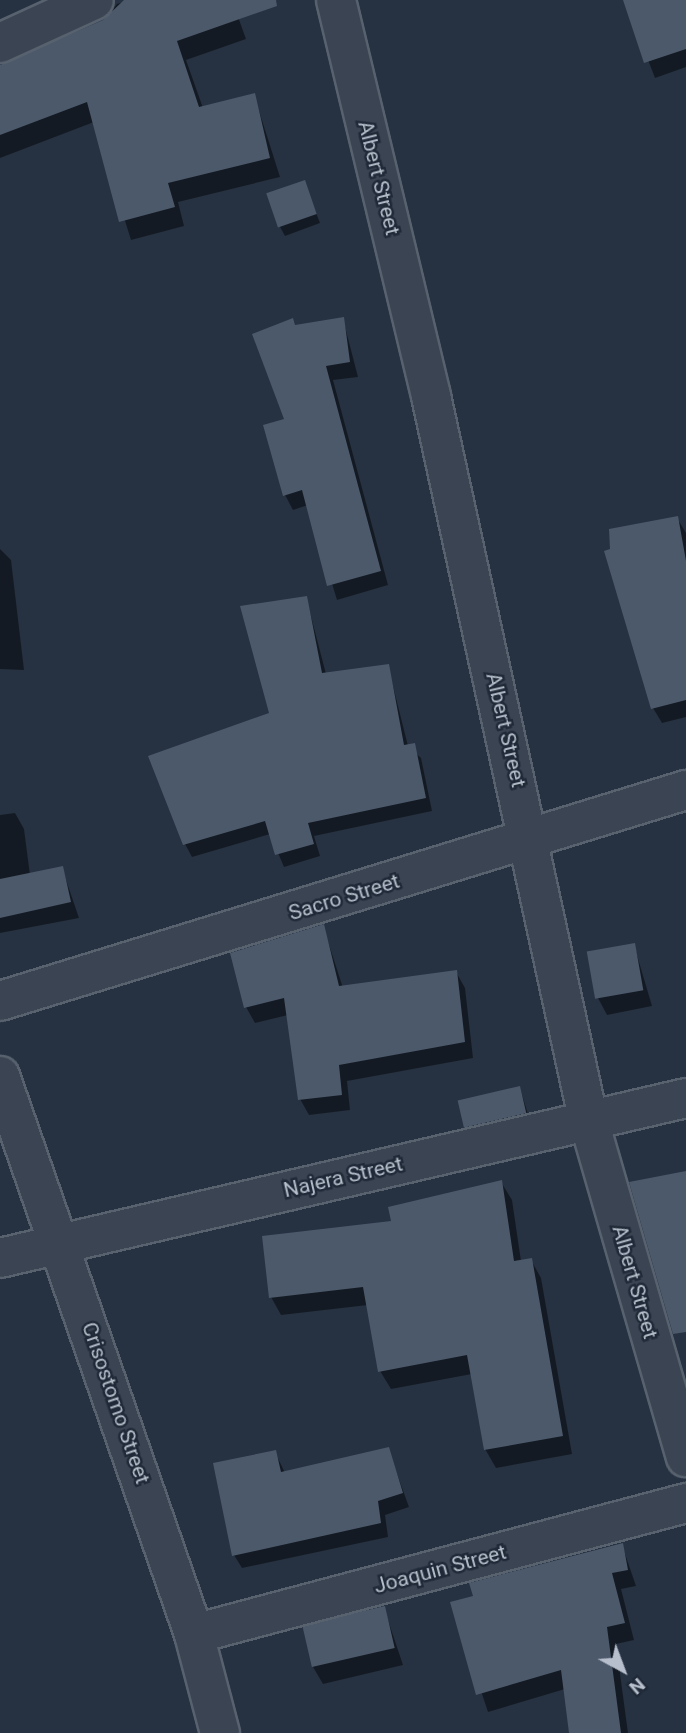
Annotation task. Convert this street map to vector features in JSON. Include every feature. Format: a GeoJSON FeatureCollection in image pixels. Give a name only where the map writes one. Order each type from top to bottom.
{"type":"FeatureCollection","features":[{"type":"Feature","properties":{"kind":"street"},"geometry":{"type":"LineString","coordinates":[[0,43],[94,0]]}},
{"type":"Feature","properties":{"kind":"street","name":"Albert Street"},"geometry":{"type":"LineString","coordinates":[[336,0],[531,841],[588,1118],[686,1457]]}},
{"type":"Feature","properties":{"kind":"street","name":"Sacro Street"},"geometry":{"type":"LineString","coordinates":[[0,1001],[531,841],[686,790]]}},
{"type":"Feature","properties":{"kind":"street","name":"Crisostomo Street"},"geometry":{"type":"LineString","coordinates":[[0,1076],[62,1244],[194,1634],[220,1733]]}},
{"type":"Feature","properties":{"kind":"street","name":"Najera Street"},"geometry":{"type":"LineString","coordinates":[[0,1258],[588,1118],[686,1098]]}},
{"type":"Feature","properties":{"kind":"street","name":"Joaquin Street"},"geometry":{"type":"LineString","coordinates":[[194,1634],[686,1503]]}},
{"type":"Feature","properties":{"kind":"building"},"geometry":{"type":"Polygon","coordinates":[[[124,0],[276,0],[277,6],[177,41],[199,107],[255,93],[270,158],[168,183],[175,207],[119,222],[87,102],[0,135],[0,65],[103,20],[124,0]]]}},
{"type":"Feature","properties":{"kind":"building"},"geometry":{"type":"Polygon","coordinates":[[[623,0],[686,0],[686,49],[644,63],[623,0]]]}},
{"type":"Feature","properties":{"kind":"building"},"geometry":{"type":"Polygon","coordinates":[[[305,180],[317,214],[278,227],[266,193],[305,180]]]}},
{"type":"Feature","properties":{"kind":"building"},"geometry":{"type":"Polygon","coordinates":[[[344,317],[350,362],[326,366],[381,571],[327,586],[302,490],[283,496],[263,425],[284,419],[252,334],[293,318],[295,325],[344,317]]]}},
{"type":"Feature","properties":{"kind":"building"},"geometry":{"type":"Polygon","coordinates":[[[678,516],[686,561],[686,700],[651,709],[604,551],[610,549],[609,529],[678,516]]]}},
{"type":"Feature","properties":{"kind":"building"},"geometry":{"type":"Polygon","coordinates":[[[307,596],[322,673],[389,664],[404,745],[415,743],[426,798],[308,823],[314,844],[275,855],[265,821],[183,845],[148,756],[269,713],[240,606],[307,596]]]}},
{"type":"Feature","properties":{"kind":"building"},"geometry":{"type":"Polygon","coordinates":[[[63,866],[71,902],[0,918],[0,879],[63,866]]]}},
{"type":"Feature","properties":{"kind":"building"},"geometry":{"type":"Polygon","coordinates":[[[324,924],[339,986],[457,970],[465,1042],[339,1065],[342,1095],[298,1100],[284,998],[244,1008],[230,953],[324,924]]]}},
{"type":"Feature","properties":{"kind":"building"},"geometry":{"type":"Polygon","coordinates":[[[635,943],[643,990],[595,999],[587,952],[635,943]]]}},
{"type":"Feature","properties":{"kind":"building"},"geometry":{"type":"Polygon","coordinates":[[[520,1086],[526,1113],[464,1128],[458,1100],[520,1086]]]}},
{"type":"Feature","properties":{"kind":"building"},"geometry":{"type":"Polygon","coordinates":[[[686,1171],[686,1332],[673,1334],[629,1182],[686,1171]]]}},
{"type":"Feature","properties":{"kind":"building"},"geometry":{"type":"Polygon","coordinates":[[[502,1180],[514,1261],[532,1258],[563,1436],[484,1450],[467,1355],[378,1372],[363,1287],[269,1298],[262,1236],[391,1221],[388,1207],[502,1180]]]}},
{"type":"Feature","properties":{"kind":"building"},"geometry":{"type":"Polygon","coordinates":[[[389,1447],[403,1493],[378,1501],[381,1523],[232,1556],[213,1463],[276,1450],[281,1472],[389,1447]]]}},
{"type":"Feature","properties":{"kind":"building"},"geometry":{"type":"Polygon","coordinates":[[[623,1543],[628,1570],[612,1573],[625,1623],[607,1627],[621,1733],[569,1733],[561,1670],[476,1695],[450,1602],[473,1596],[469,1583],[623,1543]]]}},
{"type":"Feature","properties":{"kind":"building"},"geometry":{"type":"Polygon","coordinates":[[[385,1606],[395,1648],[312,1667],[302,1625],[385,1606]]]}}]}
